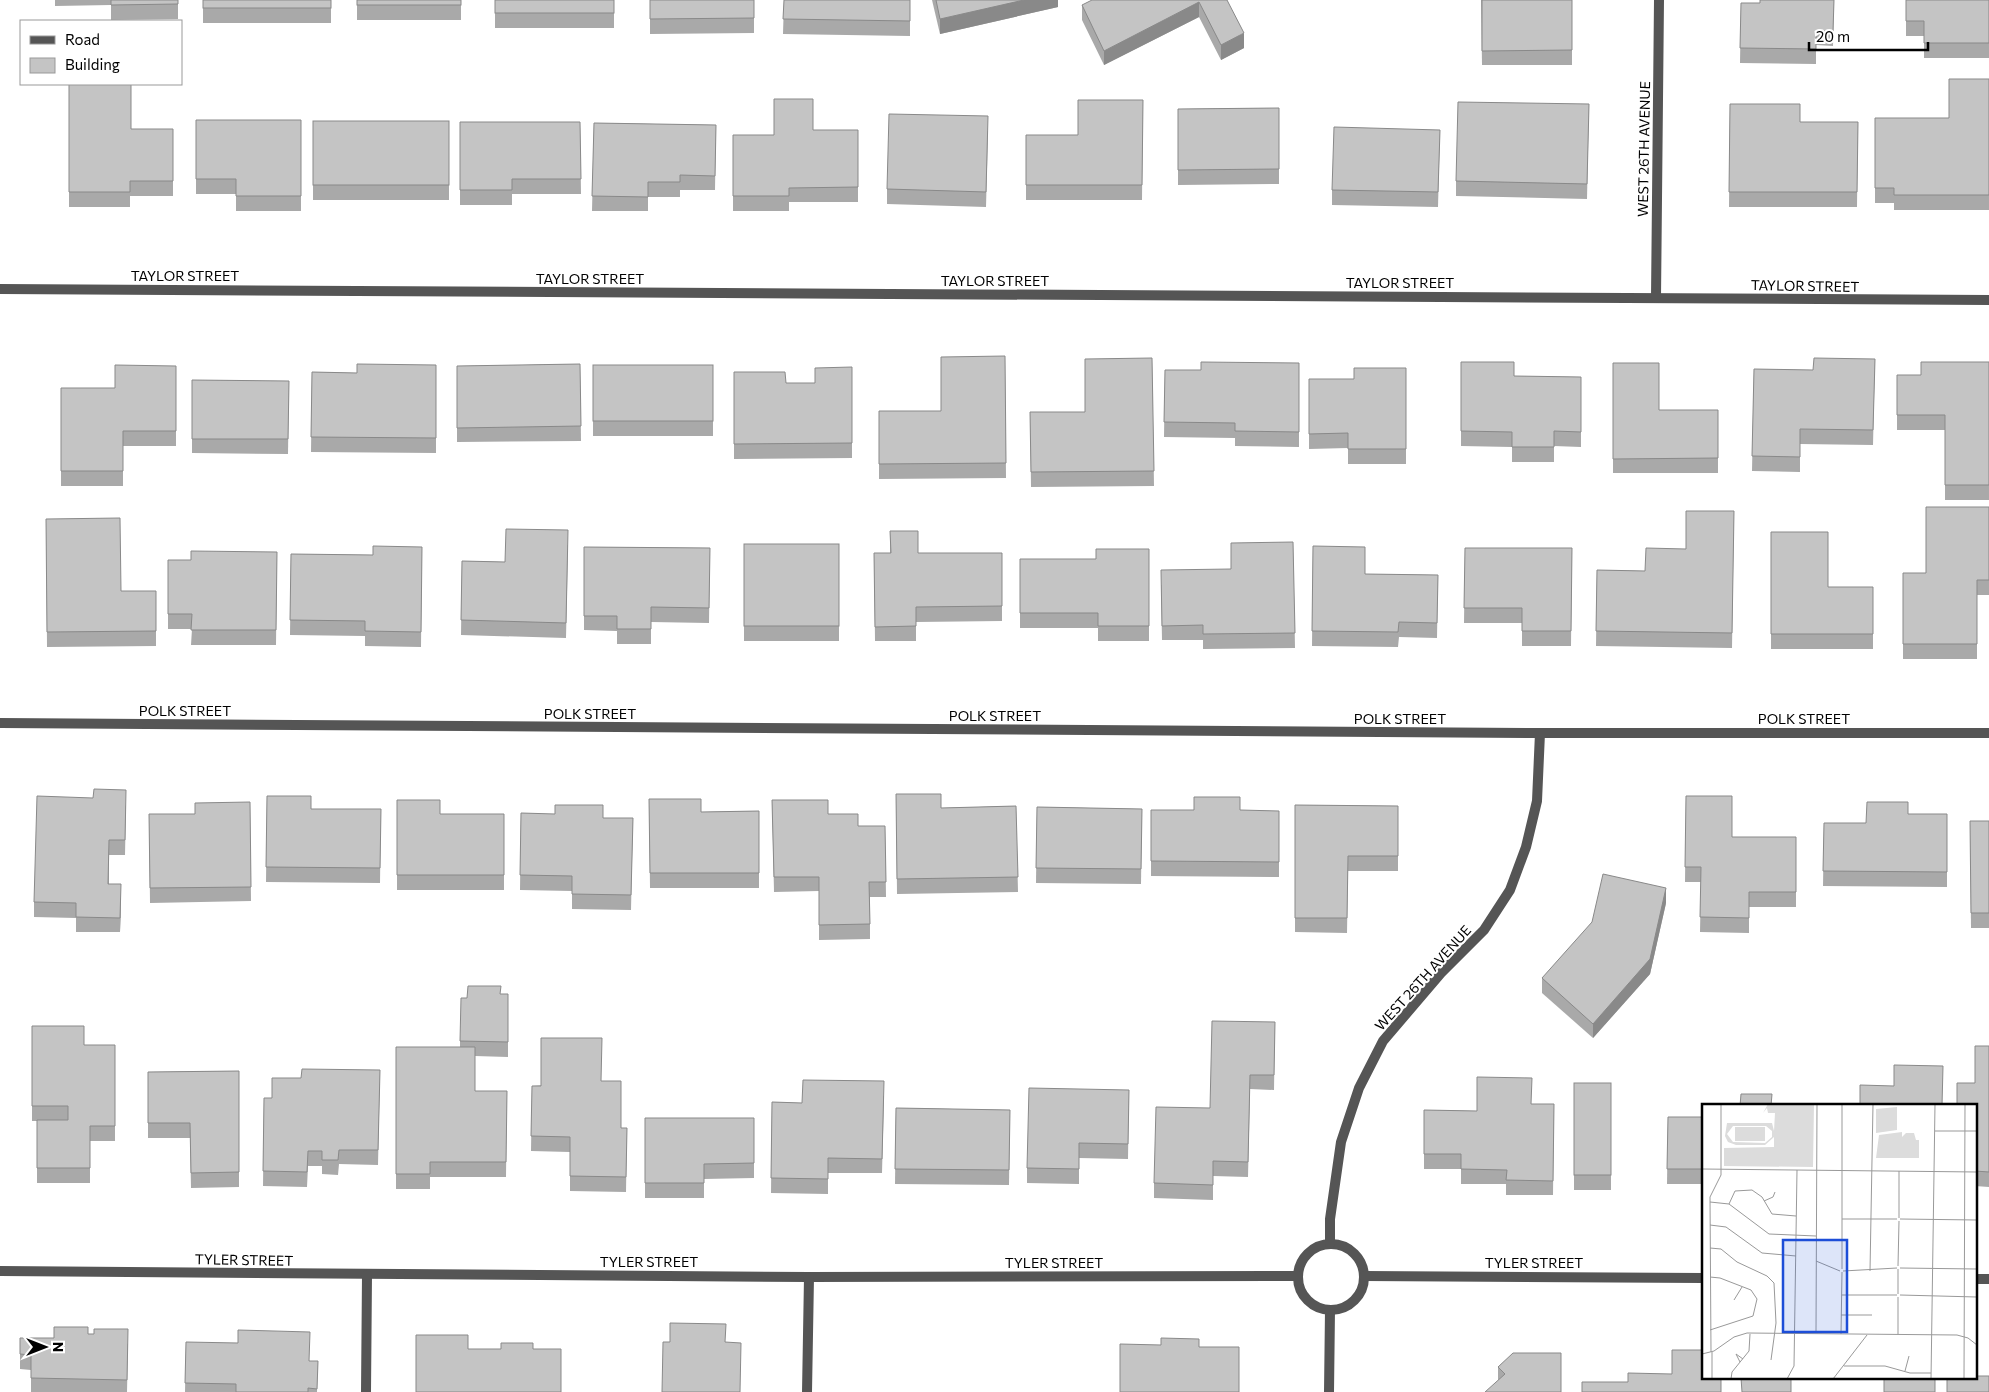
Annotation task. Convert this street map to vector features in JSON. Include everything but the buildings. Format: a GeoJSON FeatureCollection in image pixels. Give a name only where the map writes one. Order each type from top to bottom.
{"type":"FeatureCollection","features":[{"type":"Feature","properties":{"kind":"street","name":"WEST 26TH AVENUE"},"geometry":{"type":"LineString","coordinates":[[1656,298],[1659,0]]}},
{"type":"Feature","properties":{"kind":"street","name":"TAYLOR STREET"},"geometry":{"type":"LineString","coordinates":[[0,289],[1989,300]]}},
{"type":"Feature","properties":{"kind":"street","name":"POLK STREET"},"geometry":{"type":"LineString","coordinates":[[0,723],[1540,733],[1989,733]]}},
{"type":"Feature","properties":{"kind":"street","name":"WEST 26TH AVENUE"},"geometry":{"type":"LineString","coordinates":[[1330,1244],[1330,1219],[1341,1142],[1360,1088],[1383,1041],[1442,973],[1484,930],[1510,890],[1526,847],[1537,801],[1540,733]]}},
{"type":"Feature","properties":{"kind":"street"},"geometry":{"type":"LineString","coordinates":[[1330,1244],[1342,1246],[1353,1252],[1361,1262],[1364,1286],[1355,1300],[1344,1308],[1330,1310],[1320,1308],[1309,1302],[1301,1292],[1298,1276],[1299,1268],[1305,1256],[1314,1248],[1330,1244]]}},
{"type":"Feature","properties":{"kind":"street","name":"TYLER STREET"},"geometry":{"type":"LineString","coordinates":[[0,1271],[367,1275],[1298,1276]]}},
{"type":"Feature","properties":{"kind":"street"},"geometry":{"type":"LineString","coordinates":[[366,1392],[367,1275]]}},
{"type":"Feature","properties":{"kind":"street"},"geometry":{"type":"LineString","coordinates":[[807,1392],[808,1276]]}},
{"type":"Feature","properties":{"kind":"street","name":"TYLER STREET"},"geometry":{"type":"LineString","coordinates":[[1364,1276],[1702,1278]]}},
{"type":"Feature","properties":{"kind":"street"},"geometry":{"type":"LineString","coordinates":[[1976,1279],[1989,1279]]}},
{"type":"Feature","properties":{"kind":"street"},"geometry":{"type":"LineString","coordinates":[[1329,1392],[1330,1310]]}}]}
